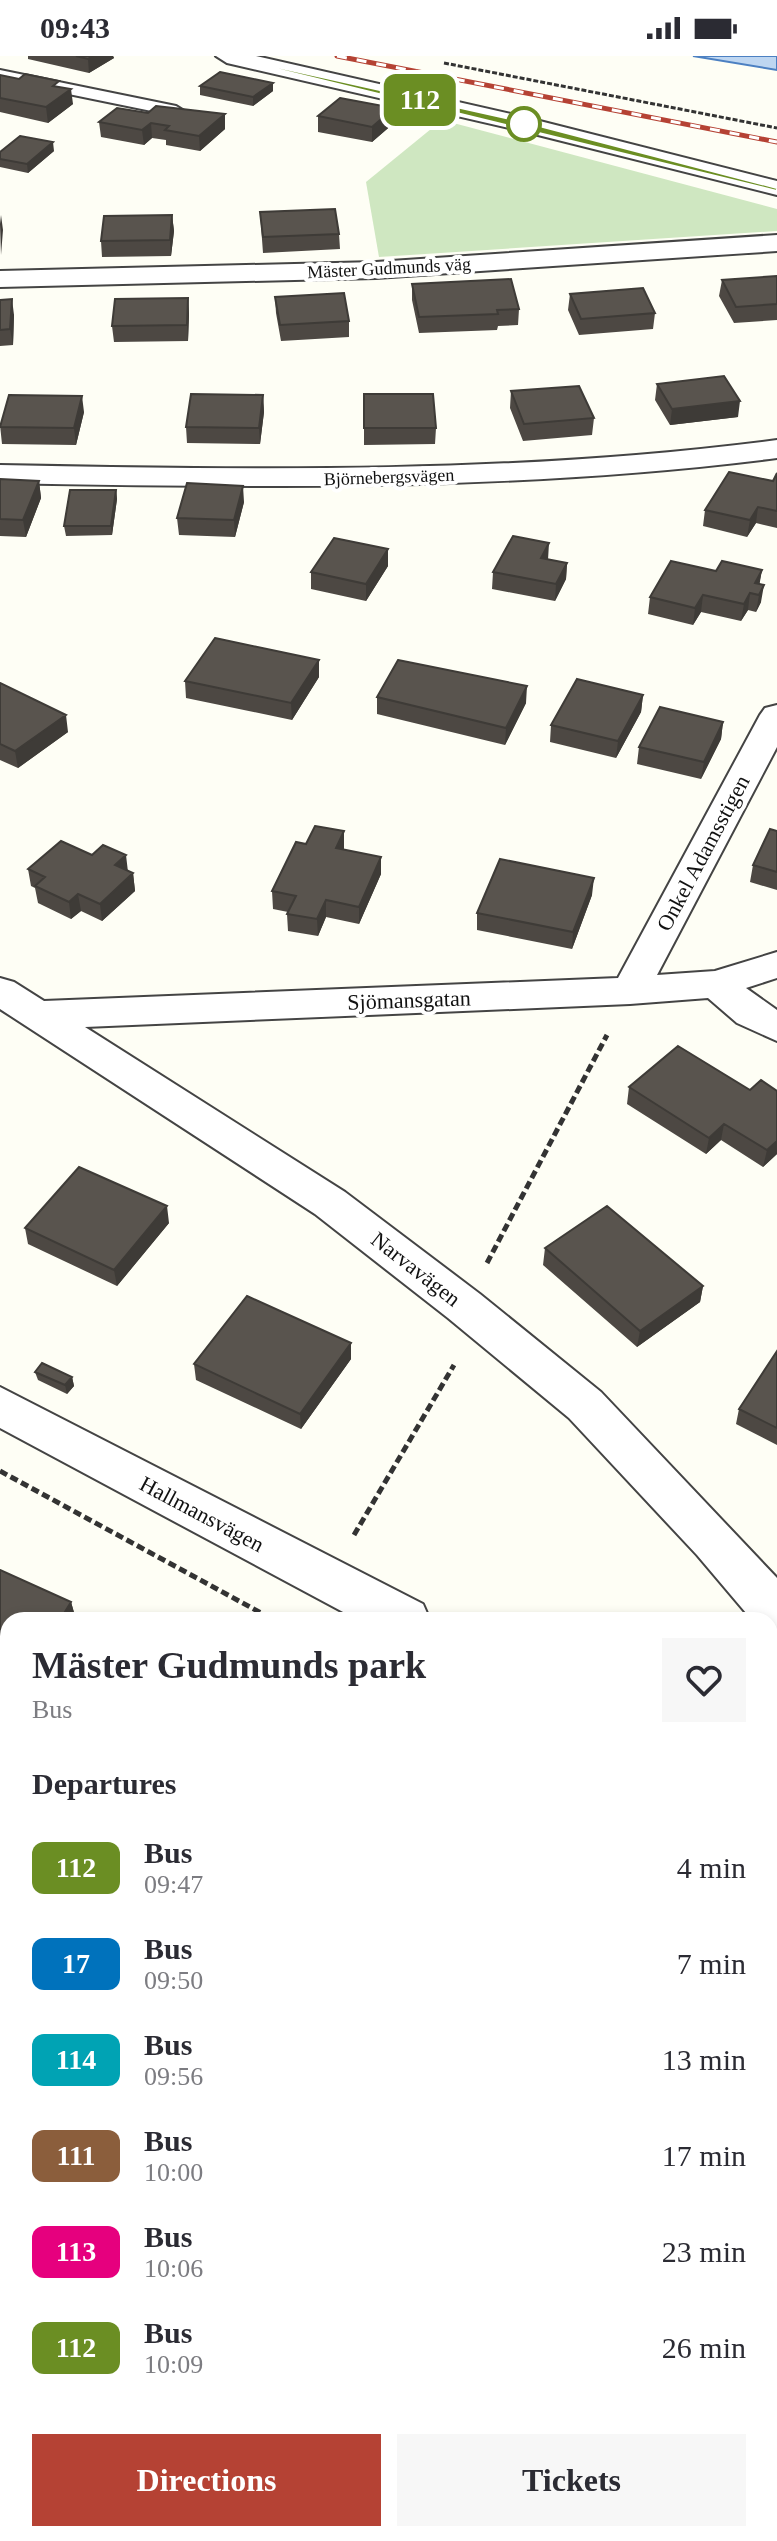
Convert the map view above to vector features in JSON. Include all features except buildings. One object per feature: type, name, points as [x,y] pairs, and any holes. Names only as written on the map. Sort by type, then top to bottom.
[{"type":"street","points":[[227,56],[524,124],[777,188]]},
{"type":"street","name":"Mäster Gudmunds väg","points":[[0,279],[376,270],[777,243]]},
{"type":"street","name":"Björnebergsvägen","points":[[0,474],[368,478],[574,471],[777,449]]},
{"type":"street","name":"Onkel Adamsstigen","points":[[630,991],[777,715]]},
{"type":"street","name":"Sjömansgatan","points":[[38,1015],[630,991],[716,984],[777,965]]},
{"type":"street","points":[[716,984],[751,1013],[777,1027]]},
{"type":"street","name":"Narvavägen","points":[[0,991],[330,1203],[464,1306],[585,1405],[714,1540],[776,1612]]},
{"type":"street","name":"Hallmansvägen","points":[[0,1406],[390,1612]]},
{"type":"lane","points":[[0,75],[176,111]]},
{"type":"path","points":[[440,62],[777,128]]},
{"type":"path","points":[[262,1612],[326,1523],[352,1537],[458,1358],[445,1341],[630,991]]},
{"type":"path","points":[[0,1471],[259,1612]]},
{"type":"green space","points":[[442,120],[777,209],[777,231],[379,257],[366,182]]},
{"type":"water","points":[[693,56],[777,56],[777,70]]},
{"type":"railway","points":[[337,56],[777,142]]},
{"type":"bus line","name":"112","points":[[227,56],[524,124],[777,188]]}]
